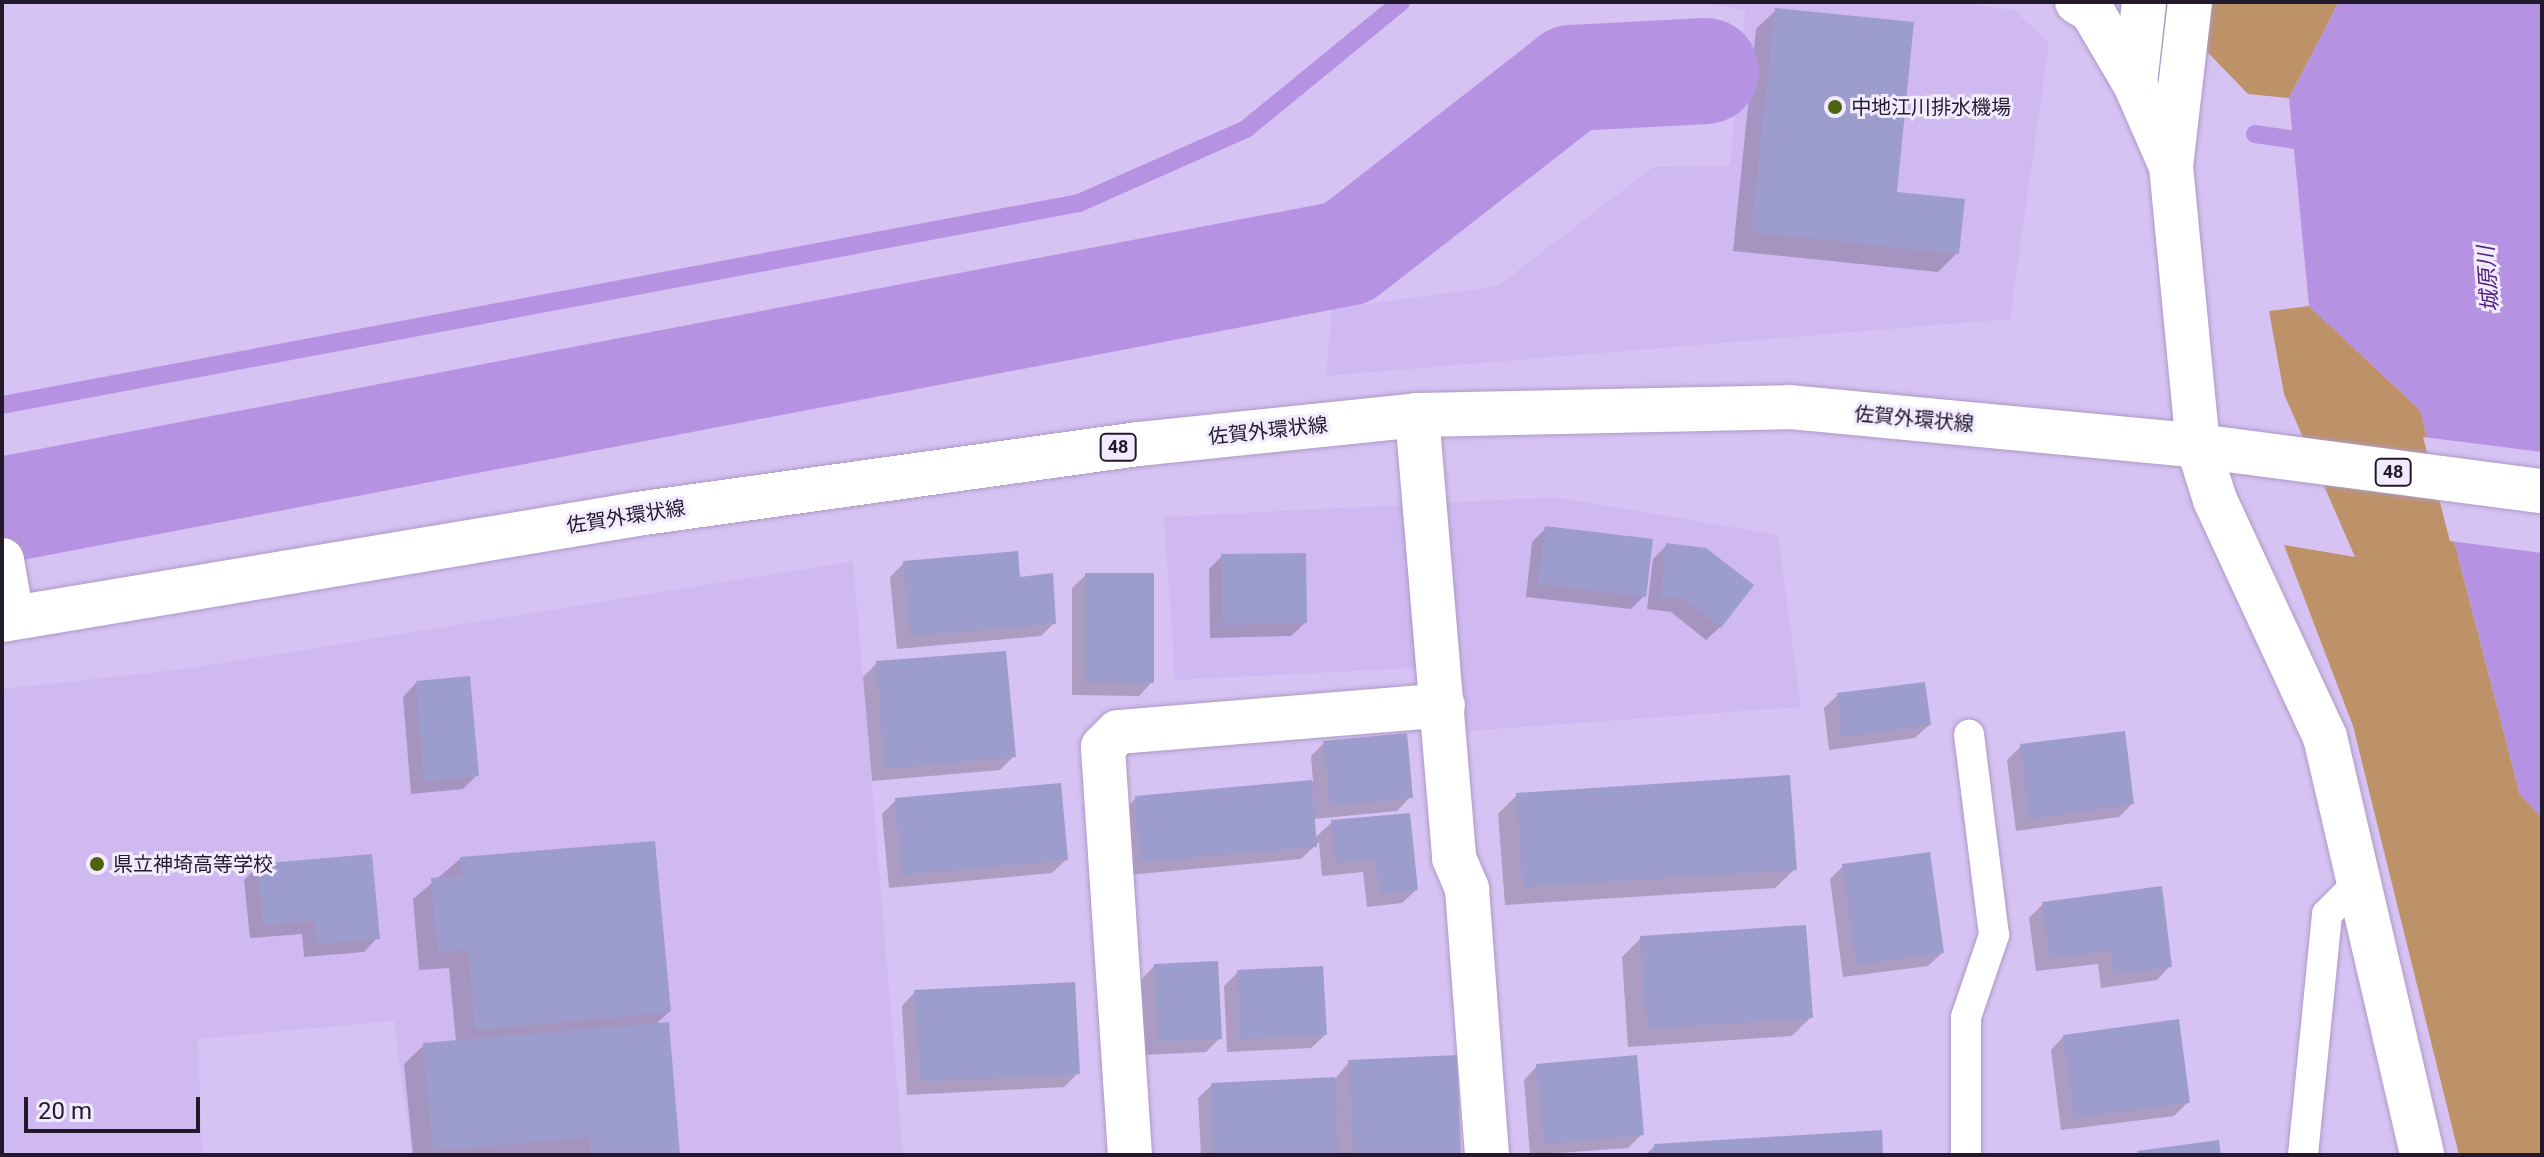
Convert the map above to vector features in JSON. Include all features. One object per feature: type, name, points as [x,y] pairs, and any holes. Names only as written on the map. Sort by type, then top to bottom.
[{"type":"street","points":[[2077,2],[2092,11],[2135,84],[2171,166]]},
{"type":"street","points":[[2135,84],[2144,2]]},
{"type":"street","points":[[2190,2],[2171,166],[2198,446],[2215,500],[2325,737],[2422,1155]]},
{"type":"street","name":"佐賀外環状線","points":[[7,619],[637,514],[1138,444],[1417,415],[1789,407],[2198,446],[2542,491]]},
{"type":"street","points":[[1417,415],[1454,858],[1467,889],[1487,1155]]},
{"type":"street","points":[[3,563],[7,619]]},
{"type":"street","points":[[1130,1155],[1103,747],[1118,732],[1443,705]]},
{"type":"lane","points":[[1966,1155],[1966,1017],[1994,935],[1969,735]]},
{"type":"lane","points":[[2303,1155],[2327,914],[2359,882]]},
{"type":"shaded area","points":[[1696,2],[1950,2],[2014,10],[2049,43],[2010,319],[1326,376],[1332,309],[1498,286],[1653,167],[1730,166],[1745,10]]},
{"type":"shaded area","points":[[2159,2],[2339,2],[2289,98],[2248,94]]},
{"type":"shaded area","points":[[2309,306],[2420,410],[2520,795],[2542,818],[2542,1155],[2459,1155],[2353,726],[2284,545],[2355,557],[2284,394],[2269,311]]},
{"type":"shaded area","points":[[1556,497],[1778,535],[1801,707],[1467,731],[1458,666],[1175,680],[1164,517]]},
{"type":"shaded area","points":[[853,561],[903,1155],[412,1155],[394,1021],[198,1039],[202,1155],[2,1155],[2,689],[185,669]]},
{"type":"water","name":"城原川","points":[[2339,2],[2542,2],[2542,818],[2520,795],[2420,410],[2309,306],[2289,98]]},
{"type":"pier","points":[[2423,437],[2542,452],[2542,553],[2450,541]]},
{"type":"building","name":"中地江川排水機場","points":[[1775,8],[1914,22],[1897,192],[1965,199],[1959,254],[1751,232]]},
{"type":"building","points":[[1545,526],[1653,539],[1646,597],[1538,584]]},
{"type":"building","points":[[1666,543],[1706,548],[1754,585],[1721,628],[1685,599],[1660,596]]},
{"type":"building","points":[[1018,551],[1020,577],[1053,573],[1056,624],[910,636],[903,561]]},
{"type":"building","points":[[1306,553],[1307,623],[1223,625],[1221,554]]},
{"type":"building","points":[[1085,573],[1154,573],[1154,683],[1085,682]]},
{"type":"building","points":[[1006,651],[1016,757],[885,769],[876,661]]},
{"type":"building","points":[[470,676],[479,776],[424,781],[416,681]]},
{"type":"building","points":[[1925,682],[1931,725],[1842,737],[1837,693]]},
{"type":"building","points":[[2125,731],[2134,804],[2029,819],[2020,744]]},
{"type":"building","points":[[1407,733],[1413,798],[1330,806],[1323,741]]},
{"type":"building","points":[[1790,775],[1797,870],[1523,887],[1516,793]]},
{"type":"building","points":[[1312,780],[1317,847],[1141,862],[1135,796]]},
{"type":"building","points":[[1061,783],[1068,860],[902,875],[895,798]]},
{"type":"building","points":[[1410,813],[1418,890],[1380,894],[1376,860],[1335,863],[1331,820]]},
{"type":"building","points":[[655,841],[671,1012],[475,1030],[468,950],[438,952],[431,878],[461,876],[460,857]]},
{"type":"building","points":[[1930,852],[1944,953],[1856,965],[1842,864]]},
{"type":"building","points":[[372,854],[380,939],[317,944],[315,921],[263,925],[257,864]]},
{"type":"building","points":[[2162,886],[2172,967],[2114,975],[2111,951],[2049,959],[2042,902]]},
{"type":"building","points":[[1806,925],[1813,1018],[1647,1029],[1640,936]]},
{"type":"building","points":[[1218,961],[1222,1039],[1158,1042],[1154,964]]},
{"type":"building","points":[[1323,966],[1327,1035],[1240,1039],[1237,970]]},
{"type":"building","points":[[1075,982],[1080,1074],[920,1082],[914,990]]},
{"type":"building","points":[[2179,1019],[2190,1103],[2074,1118],[2063,1035]]},
{"type":"building","points":[[669,1022],[680,1155],[590,1155],[589,1137],[433,1151],[423,1043]]},
{"type":"building","points":[[1457,1055],[1461,1155],[1353,1155],[1348,1060]]},
{"type":"building","points":[[1637,1055],[1644,1135],[1544,1144],[1536,1064]]},
{"type":"building","points":[[1335,1077],[1339,1155],[1214,1155],[1211,1083]]},
{"type":"building","points":[[1882,1130],[1883,1155],[1654,1155],[1654,1144]]},
{"type":"building","points":[[2219,1140],[2221,1155],[2138,1155],[2137,1151]]},
{"type":"waterway","points":[[2,405],[1079,203],[1246,129],[1401,2]]},
{"type":"waterway","points":[[2,510],[1347,253],[1572,78],[1706,71]]},
{"type":"waterway","points":[[2255,134],[2316,143]]},
{"type":"place","name":"中地江川排水機場","points":[[1835,107]]},
{"type":"place","name":"県立神埼高等学校","points":[[97,864]]}]
